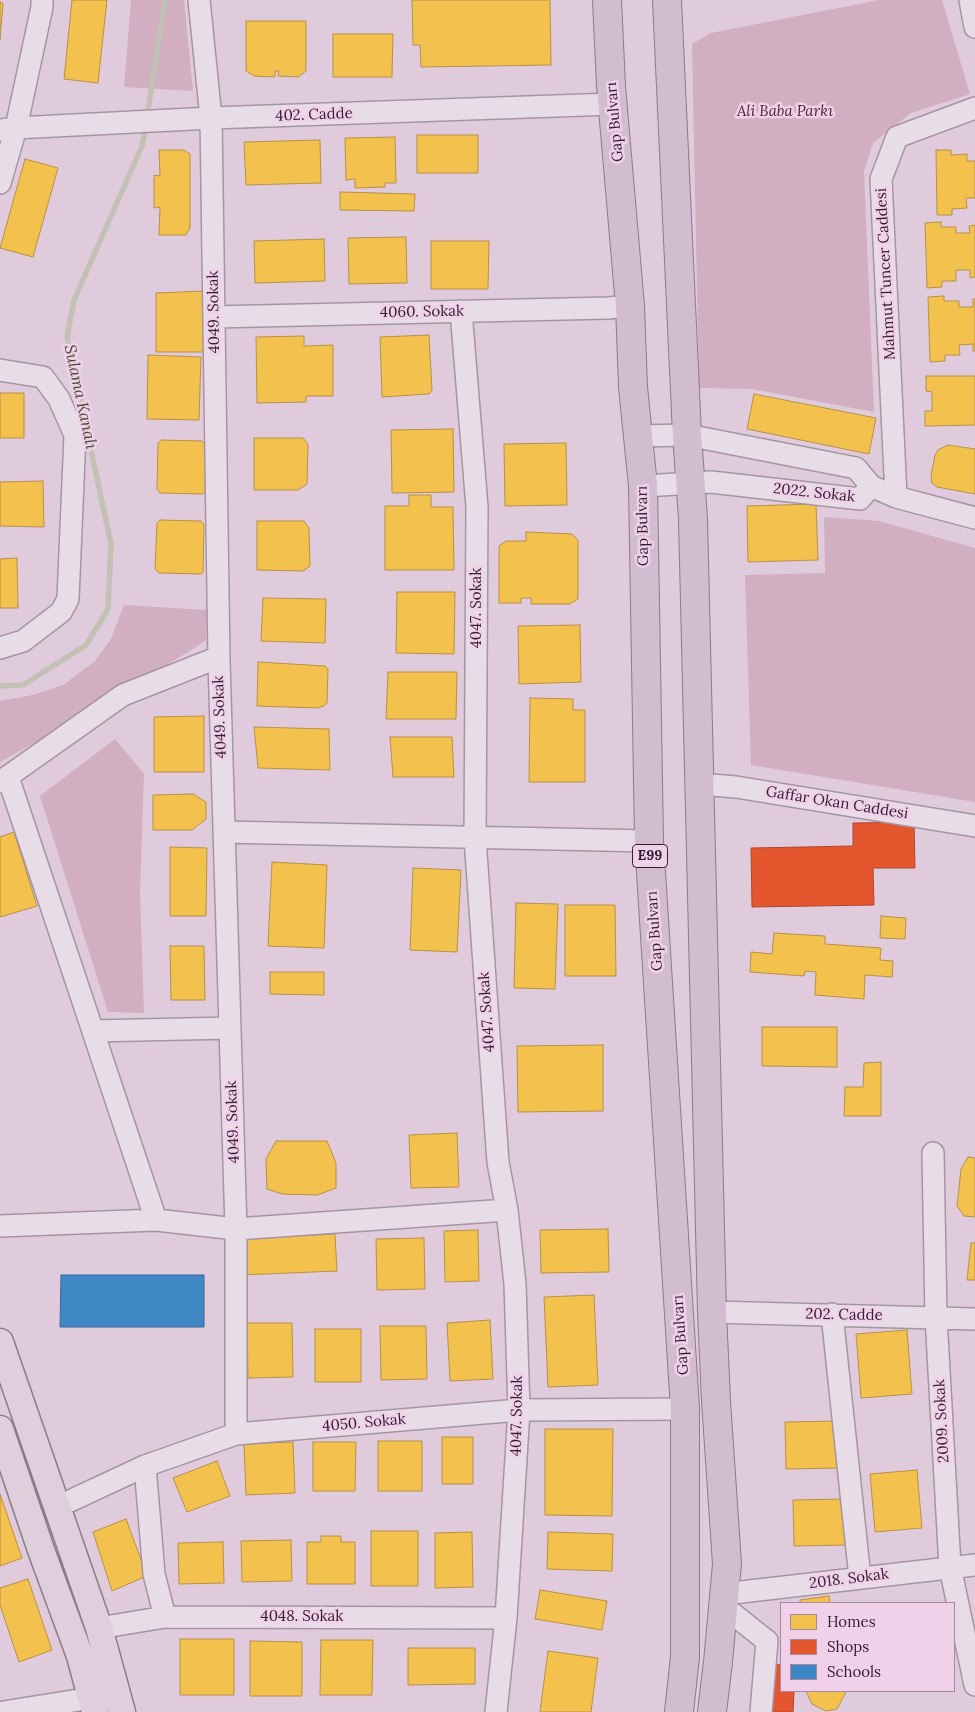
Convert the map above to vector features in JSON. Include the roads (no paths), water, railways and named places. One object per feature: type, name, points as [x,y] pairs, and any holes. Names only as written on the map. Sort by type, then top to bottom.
[{"type":"highway","name":"Gap Bulvarı","points":[[607,0],[642,486],[649,842],[685,1409],[685,1657],[679,1712]]},
{"type":"highway","name":"Gap Bulvarı","points":[[667,0],[687,435],[693,519],[712,1312],[727,1564],[712,1712]]},
{"type":"main road","points":[[0,1342],[99,1628],[122,1712]]},
{"type":"main road","points":[[0,1429],[41,1550],[80,1656],[93,1705]]},
{"type":"street","points":[[0,183],[8,129],[42,7],[42,0]]},
{"type":"street","name":"4049. Sokak","points":[[199,0],[211,118],[219,657],[236,1228],[236,1434]]},
{"type":"street","points":[[970,0],[975,27]]},
{"type":"street","name":"402. Cadde","points":[[8,129],[211,118],[613,104]]},
{"type":"street","name":"Mahmut Tuncer Caddesi","points":[[896,497],[881,179],[897,137],[975,108]]},
{"type":"street","name":"4060. Sokak","points":[[214,317],[630,306]]},
{"type":"street","name":"4047. Sokak","points":[[461,311],[478,507],[475,838],[498,1162],[507,1210],[515,1284],[519,1410],[506,1618],[496,1712]]},
{"type":"street","points":[[0,370],[43,377],[59,399],[75,435],[68,600],[62,612],[23,641],[0,648]]},
{"type":"street","points":[[639,436],[687,435],[856,468],[870,486]]},
{"type":"street","name":"2022. Sokak","points":[[642,486],[711,482],[860,499],[870,486],[896,497],[975,518]]},
{"type":"street","points":[[156,1220],[93,1031],[4,779],[123,695],[219,657]]},
{"type":"street","name":"Gaffar Okan Caddesi","points":[[699,784],[736,787],[975,826]]},
{"type":"street","points":[[224,832],[649,842]]},
{"type":"street","points":[[93,1031],[230,1028]]},
{"type":"street","name":"2009. Sokak","points":[[933,1153],[936,1317],[950,1567],[975,1685]]},
{"type":"street","points":[[0,1226],[156,1220],[236,1228],[507,1210]]},
{"type":"street","name":"202. Cadde","points":[[712,1312],[975,1319]]},
{"type":"street","points":[[832,1314],[860,1578]]},
{"type":"street","name":"4050. Sokak","points":[[57,1507],[144,1466],[236,1434],[519,1410],[685,1409]]},
{"type":"street","points":[[144,1466],[154,1574],[164,1617]]},
{"type":"street","name":"2018. Sokak","points":[[724,1600],[860,1578],[975,1565]]},
{"type":"street","points":[[724,1600],[767,1640],[761,1712]]},
{"type":"street","name":"4048. Sokak","points":[[99,1628],[164,1617],[506,1618]]},
{"type":"street","points":[[3,1712],[93,1705]]},
{"type":"waterway","name":"Sulama Kanalı","points":[[147,117],[165,0]]},
{"type":"waterway","name":"Sulama Kanalı","points":[[0,686],[23,685],[86,645],[108,609],[111,544],[67,337],[74,300],[142,146],[146,126]]},
{"type":"park label","name":"Ali Baba Parkı","points":[[785,112]]}]
